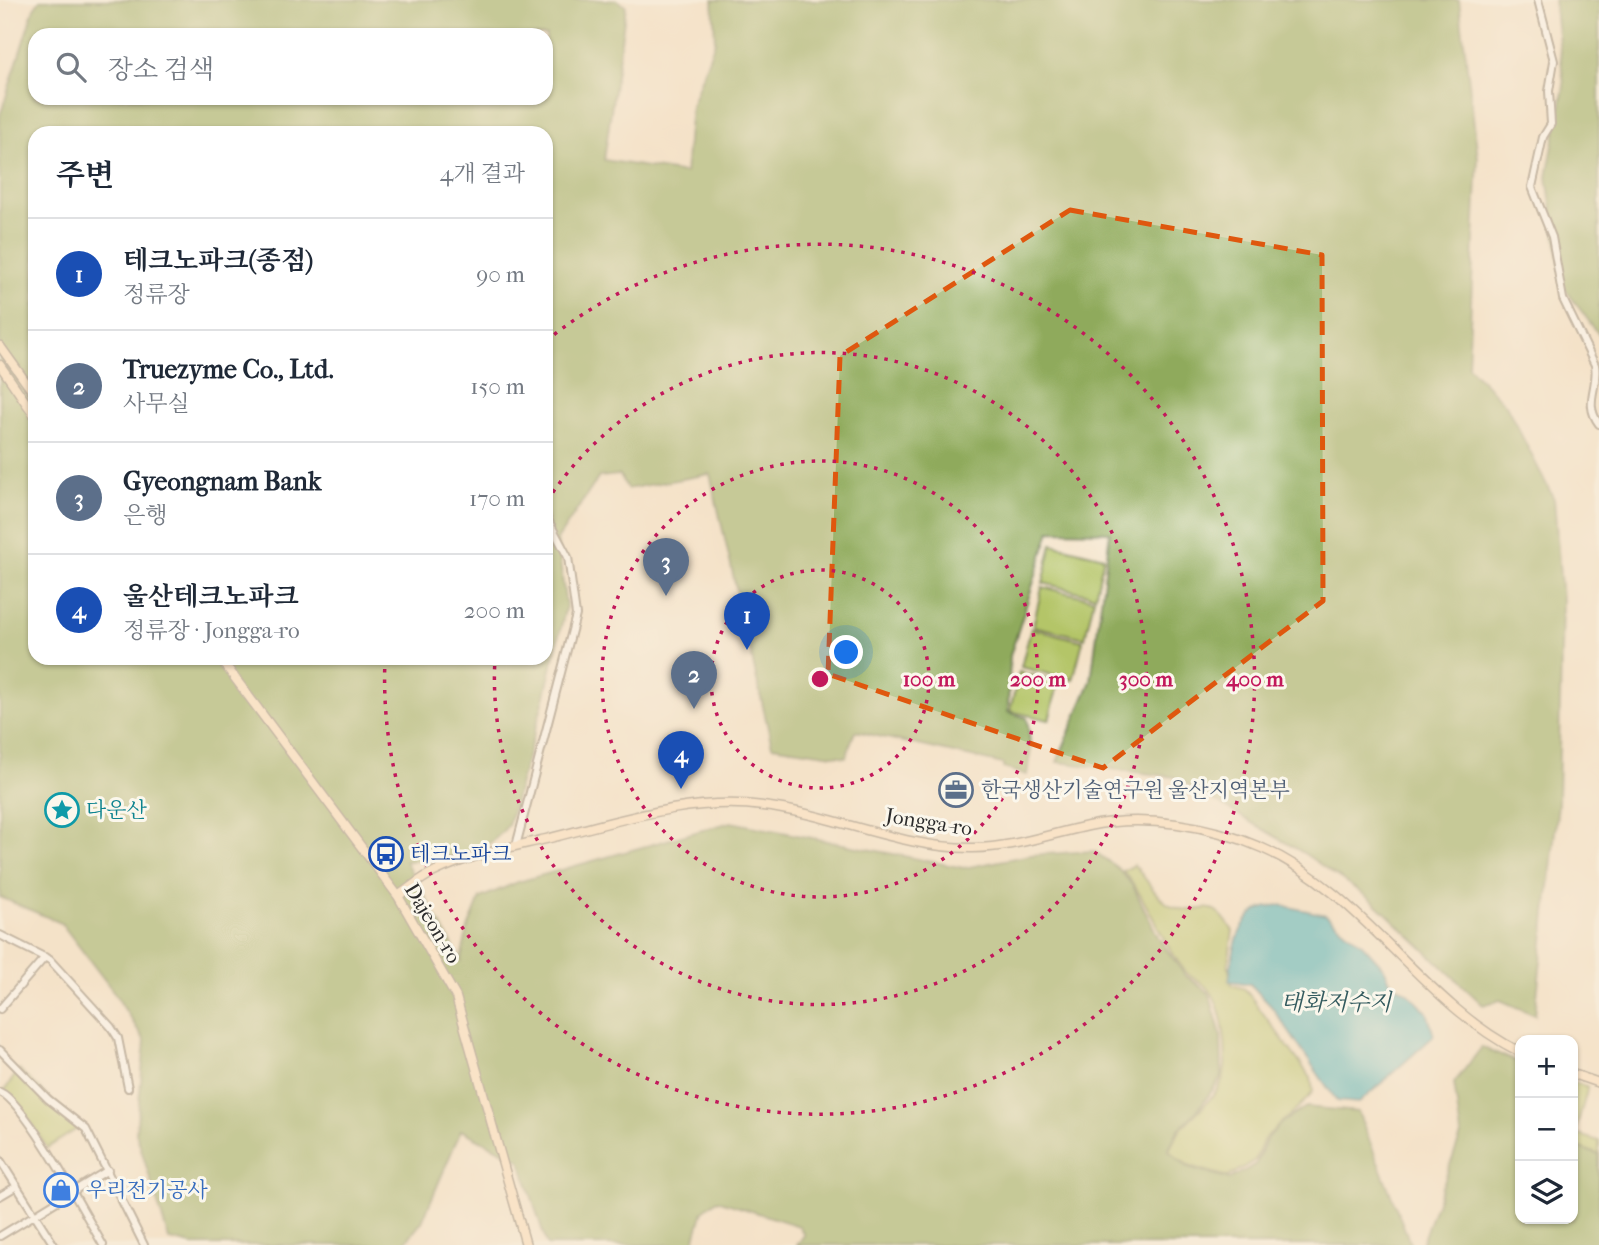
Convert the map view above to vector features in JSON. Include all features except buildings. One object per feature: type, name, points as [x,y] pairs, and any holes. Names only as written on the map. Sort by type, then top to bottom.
[{"type":"main road","points":[[0,346],[28,385]]},
{"type":"main road","points":[[0,365],[28,406]]},
{"type":"main road","name":"Dajeon-ro","points":[[223,665],[398,896],[456,997],[526,1245]]},
{"type":"main road","name":"Jongga-ro","points":[[398,896],[431,873],[516,846],[687,806],[711,804],[777,808],[868,830],[969,848],[991,848],[1092,825],[1128,822],[1199,828],[1257,845],[1316,877],[1473,1023],[1515,1049]]},
{"type":"main road","points":[[1578,1076],[1599,1083]]},
{"type":"street","points":[[1538,0],[1554,61],[1549,91],[1551,124],[1543,137],[1532,187],[1552,237],[1563,299],[1595,365],[1598,376],[1592,389],[1591,413],[1599,425]]},
{"type":"street","points":[[516,846],[576,615],[568,557],[553,529]]},
{"type":"street","points":[[0,935],[45,957],[118,1038],[128,1088]]},
{"type":"street","points":[[0,1009],[45,957]]},
{"type":"street","points":[[0,1049],[48,1099],[86,1129],[144,1245]]},
{"type":"street","points":[[0,1092],[8,1096],[27,1122],[103,1245]]},
{"type":"street","points":[[0,1160],[53,1245]]},
{"type":"street","points":[[0,1236],[108,1170]]},
{"type":"street","points":[[0,1196],[17,1186]]},
{"type":"highlighted area","points":[[1070,210],[1322,255],[1323,601],[1103,768],[828,674],[840,356]]},
{"type":"green space","points":[[40,0],[616,0],[626,6],[604,160],[685,173],[691,106],[715,41],[713,0],[1459,0],[1478,158],[1468,366],[1506,405],[1554,499],[1562,601],[1558,804],[1535,1015],[1500,1000],[1483,1005],[1373,901],[1305,854],[1174,777],[1057,762],[1091,681],[1110,532],[1050,531],[1010,656],[1008,712],[1027,718],[1031,750],[1027,775],[1003,768],[1003,764],[855,731],[846,757],[772,746],[710,474],[627,489],[620,475],[599,477],[557,540],[566,606],[553,661],[553,126],[28,126],[28,665],[552,665],[508,825],[498,837],[474,852],[434,860],[405,861],[461,960],[467,931],[480,898],[518,882],[731,822],[964,868],[1030,855],[1094,851],[1120,870],[1133,886],[1158,937],[1185,975],[1209,993],[1221,1035],[1222,1077],[1196,1112],[1178,1130],[1168,1150],[1188,1167],[1230,1179],[1256,1164],[1266,1140],[1281,1123],[1306,1107],[1358,1112],[1411,1245],[797,1245],[804,1235],[799,1226],[717,1200],[703,1211],[693,1245],[547,1245],[520,1160],[461,1130],[422,1222],[403,1245],[192,1245],[169,1240],[136,1133],[145,1041],[113,991],[61,923],[0,897],[0,116],[34,8]]},
{"type":"green space","points":[[1554,0],[1599,0],[1599,335],[1563,286],[1547,177],[1564,86]]},
{"type":"green space","points":[[1052,544],[1104,557],[1095,596],[1043,583]]},
{"type":"green space","points":[[1042,587],[1094,599],[1085,638],[1033,626]]},
{"type":"green space","points":[[1031,628],[1083,641],[1073,680],[1021,667]]},
{"type":"green space","points":[[1019,672],[1059,681],[1049,720],[1010,711]]},
{"type":"green space","points":[[1134,865],[1166,903],[1183,909],[1211,909],[1224,919],[1233,931],[1228,964],[1232,985],[1245,989],[1311,1078],[1313,1091],[1309,1097],[1264,1139],[1255,1160],[1228,1177],[1190,1166],[1168,1152],[1181,1129],[1222,1082],[1226,1055],[1224,1034],[1213,995],[1188,974],[1176,959],[1140,895],[1123,871]]},
{"type":"green space","points":[[1482,1047],[1515,1061],[1515,1224],[1578,1224],[1578,1147],[1599,1155],[1599,1245],[1421,1245],[1461,1135],[1454,1083]]},
{"type":"green space","points":[[19,1070],[80,1127],[47,1148],[14,1097],[4,1091]]},
{"type":"green space","points":[[1578,1084],[1588,1087],[1578,1123]]},
{"type":"green space","points":[[1578,1135],[1599,1141],[1599,1155],[1578,1147]]},
{"type":"water","name":"태화저수지","points":[[1280,905],[1326,915],[1363,945],[1384,968],[1391,983],[1407,992],[1427,1012],[1434,1036],[1359,1103],[1337,1101],[1271,1006],[1250,984],[1229,981],[1236,942],[1245,923],[1258,910]]},
{"type":"place","name":"Gyeongnam Bank","points":[[666,596]]},
{"type":"place","name":"테크노파크(종점)","points":[[747,650]]},
{"type":"place","name":"Truezyme Co., Ltd.","points":[[694,709]]},
{"type":"place","name":"울산테크노파크","points":[[681,789]]},
{"type":"place","name":"한국생산기술연구원 울산지역본부","points":[[956,790]]},
{"type":"place","name":"다운산","points":[[62,810]]},
{"type":"place","name":"테크노파크","points":[[386,854]]},
{"type":"place","name":"우리전기공사","points":[[61,1190]]}]
